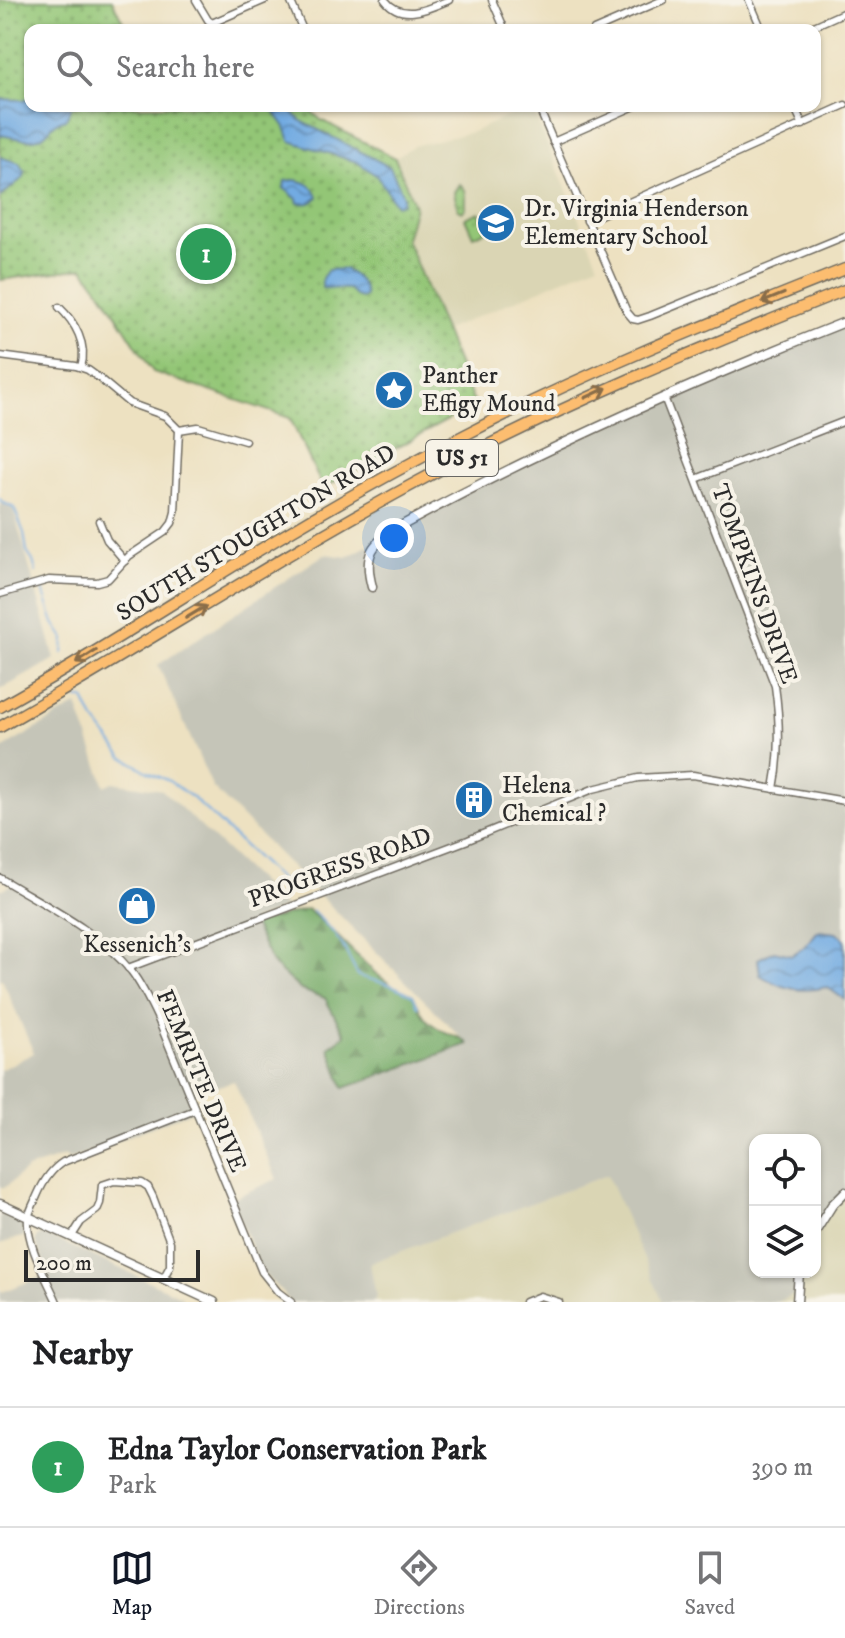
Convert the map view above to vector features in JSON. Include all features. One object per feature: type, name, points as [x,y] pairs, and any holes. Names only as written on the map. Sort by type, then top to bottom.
[{"type":"main road","name":"SOUTH STOUGHTON ROAD","points":[[0,707],[286,534],[462,436],[644,350],[845,269]]},
{"type":"main road","name":"SOUTH STOUGHTON ROAD","points":[[0,727],[420,480],[628,378],[845,290]]},
{"type":"street","points":[[196,0],[212,23],[265,0]]},
{"type":"street","points":[[290,0],[300,24]]},
{"type":"street","points":[[385,0],[400,11],[419,12],[449,0]]},
{"type":"street","points":[[492,0],[502,24]]},
{"type":"street","points":[[608,24],[663,0]]},
{"type":"street","points":[[749,0],[759,24]]},
{"type":"street","points":[[818,24],[845,12]]},
{"type":"street","points":[[587,221],[845,105]]},
{"type":"street","points":[[540,112],[627,312],[634,319],[650,316],[845,236]]},
{"type":"street","points":[[553,142],[621,112]]},
{"type":"street","points":[[797,112],[803,125]]},
{"type":"street","points":[[59,307],[70,318],[83,347],[81,367]]},
{"type":"street","points":[[372,587],[369,556],[383,537],[501,473],[600,426],[845,322]]},
{"type":"street","points":[[0,356],[81,367],[129,403],[165,416],[179,430],[175,512],[170,527],[158,538],[102,581],[49,580],[0,594]]},
{"type":"street","name":"TOMPKINS DRIVE","points":[[664,397],[775,686],[780,746],[774,789]]},
{"type":"street","points":[[696,479],[845,421]]},
{"type":"street","points":[[179,430],[198,427],[245,441]]},
{"type":"street","points":[[99,521],[107,540],[125,561]]},
{"type":"street","name":"PROGRESS ROAD","points":[[128,968],[603,786],[638,778],[675,775],[718,779],[845,801]]},
{"type":"street","name":"FEMRITE DRIVE","points":[[0,878],[100,941],[139,982],[158,1019],[262,1272],[291,1302]]},
{"type":"street","points":[[57,1302],[29,1234],[28,1217],[41,1187],[55,1167],[195,1110]]},
{"type":"street","points":[[72,1236],[81,1222],[97,1210],[102,1185],[114,1181],[142,1183],[153,1197],[170,1242],[170,1266],[163,1279]]},
{"type":"street","points":[[821,1222],[845,1192]]},
{"type":"street","points":[[0,1204],[214,1302]]},
{"type":"street","points":[[797,1302],[799,1278]]},
{"type":"street","points":[[525,1302],[540,1296],[558,1301]]},
{"type":"shaded area","name":"Dr. Virginia Henderson Elementary School","points":[[517,112],[534,112],[598,264],[444,331],[406,239],[415,206],[395,158],[413,146],[472,132]]},
{"type":"shaded area","points":[[845,322],[845,1192],[821,1224],[821,1134],[749,1134],[749,1278],[798,1278],[797,1293],[777,1302],[663,1302],[607,1175],[370,1263],[376,1296],[374,1302],[291,1302],[262,1272],[231,1199],[277,1179],[234,1081],[189,1096],[195,1110],[68,1160],[65,1156],[27,1169],[4,1188],[0,1187],[0,1070],[34,1053],[0,979],[0,890],[12,885],[0,878],[0,750],[77,705],[105,786],[113,782],[162,790],[286,907],[252,921],[273,965],[301,990],[325,998],[345,1035],[467,1043],[213,788],[158,665],[325,554],[347,557],[501,473]]},
{"type":"shaded area","points":[[0,502],[13,509],[55,659],[0,690]]},
{"type":"shaded area","points":[[608,1175],[663,1302],[374,1302],[376,1296],[370,1263]]},
{"type":"shaded area","points":[[845,1192],[845,1302],[777,1302],[797,1293],[798,1278],[821,1278],[821,1224]]},
{"type":"shaded area","points":[[0,1213],[22,1224],[25,1236],[0,1244]]},
{"type":"shaded area","points":[[44,1234],[183,1297],[172,1302],[0,1302],[0,1290],[2,1292],[49,1274],[35,1241]]},
{"type":"green space","points":[[0,0],[112,0],[124,24],[24,24],[24,112],[312,112],[321,120],[395,158],[415,206],[406,239],[475,405],[323,488],[290,418],[153,372],[83,268],[0,280]]},
{"type":"green space","points":[[459,184],[466,194],[466,208],[462,212],[458,210],[454,192]]},
{"type":"green space","points":[[479,212],[487,230],[473,236],[465,218]]},
{"type":"green space","points":[[307,909],[374,972],[391,985],[413,995],[431,1024],[468,1044],[344,1088],[329,1047],[345,1035],[325,998],[301,990],[273,965],[253,924]]},
{"type":"water","points":[[0,99],[24,100],[24,112],[69,112],[66,119],[36,139],[0,135]]},
{"type":"water","points":[[274,112],[293,112],[301,121],[390,167],[403,197],[402,203],[396,205],[377,176],[357,162],[290,141]]},
{"type":"water","points":[[0,157],[19,163],[25,172],[24,177],[0,197]]},
{"type":"water","points":[[295,180],[309,185],[318,197],[310,203],[298,203],[284,188],[285,181]]},
{"type":"water","points":[[345,269],[361,283],[365,296],[355,296],[349,289],[322,288],[322,278],[328,270]]},
{"type":"water","points":[[818,931],[836,933],[845,939],[845,1000],[827,987],[809,990],[792,988],[760,975],[758,959],[774,951],[792,955]]},
{"type":"waterway","points":[[0,499],[14,508],[36,572]]},
{"type":"waterway","points":[[42,587],[54,623],[64,638],[63,653]]},
{"type":"waterway","points":[[78,699],[84,699],[93,718],[122,756],[169,781],[193,798],[292,891]]},
{"type":"waterway","points":[[312,910],[343,946],[358,976],[413,995],[418,1007]]},
{"type":"place","name":"Dr. Virginia Henderson Elementary School","points":[[496,223]]},
{"type":"place","name":"Edna Taylor Conservation Park","points":[[206,254]]},
{"type":"place","name":"Panther Effigy Mound","points":[[394,390]]},
{"type":"place","name":"Helena Chemical ?","points":[[474,800]]},
{"type":"place","name":"Kessenich's","points":[[137,906]]}]
